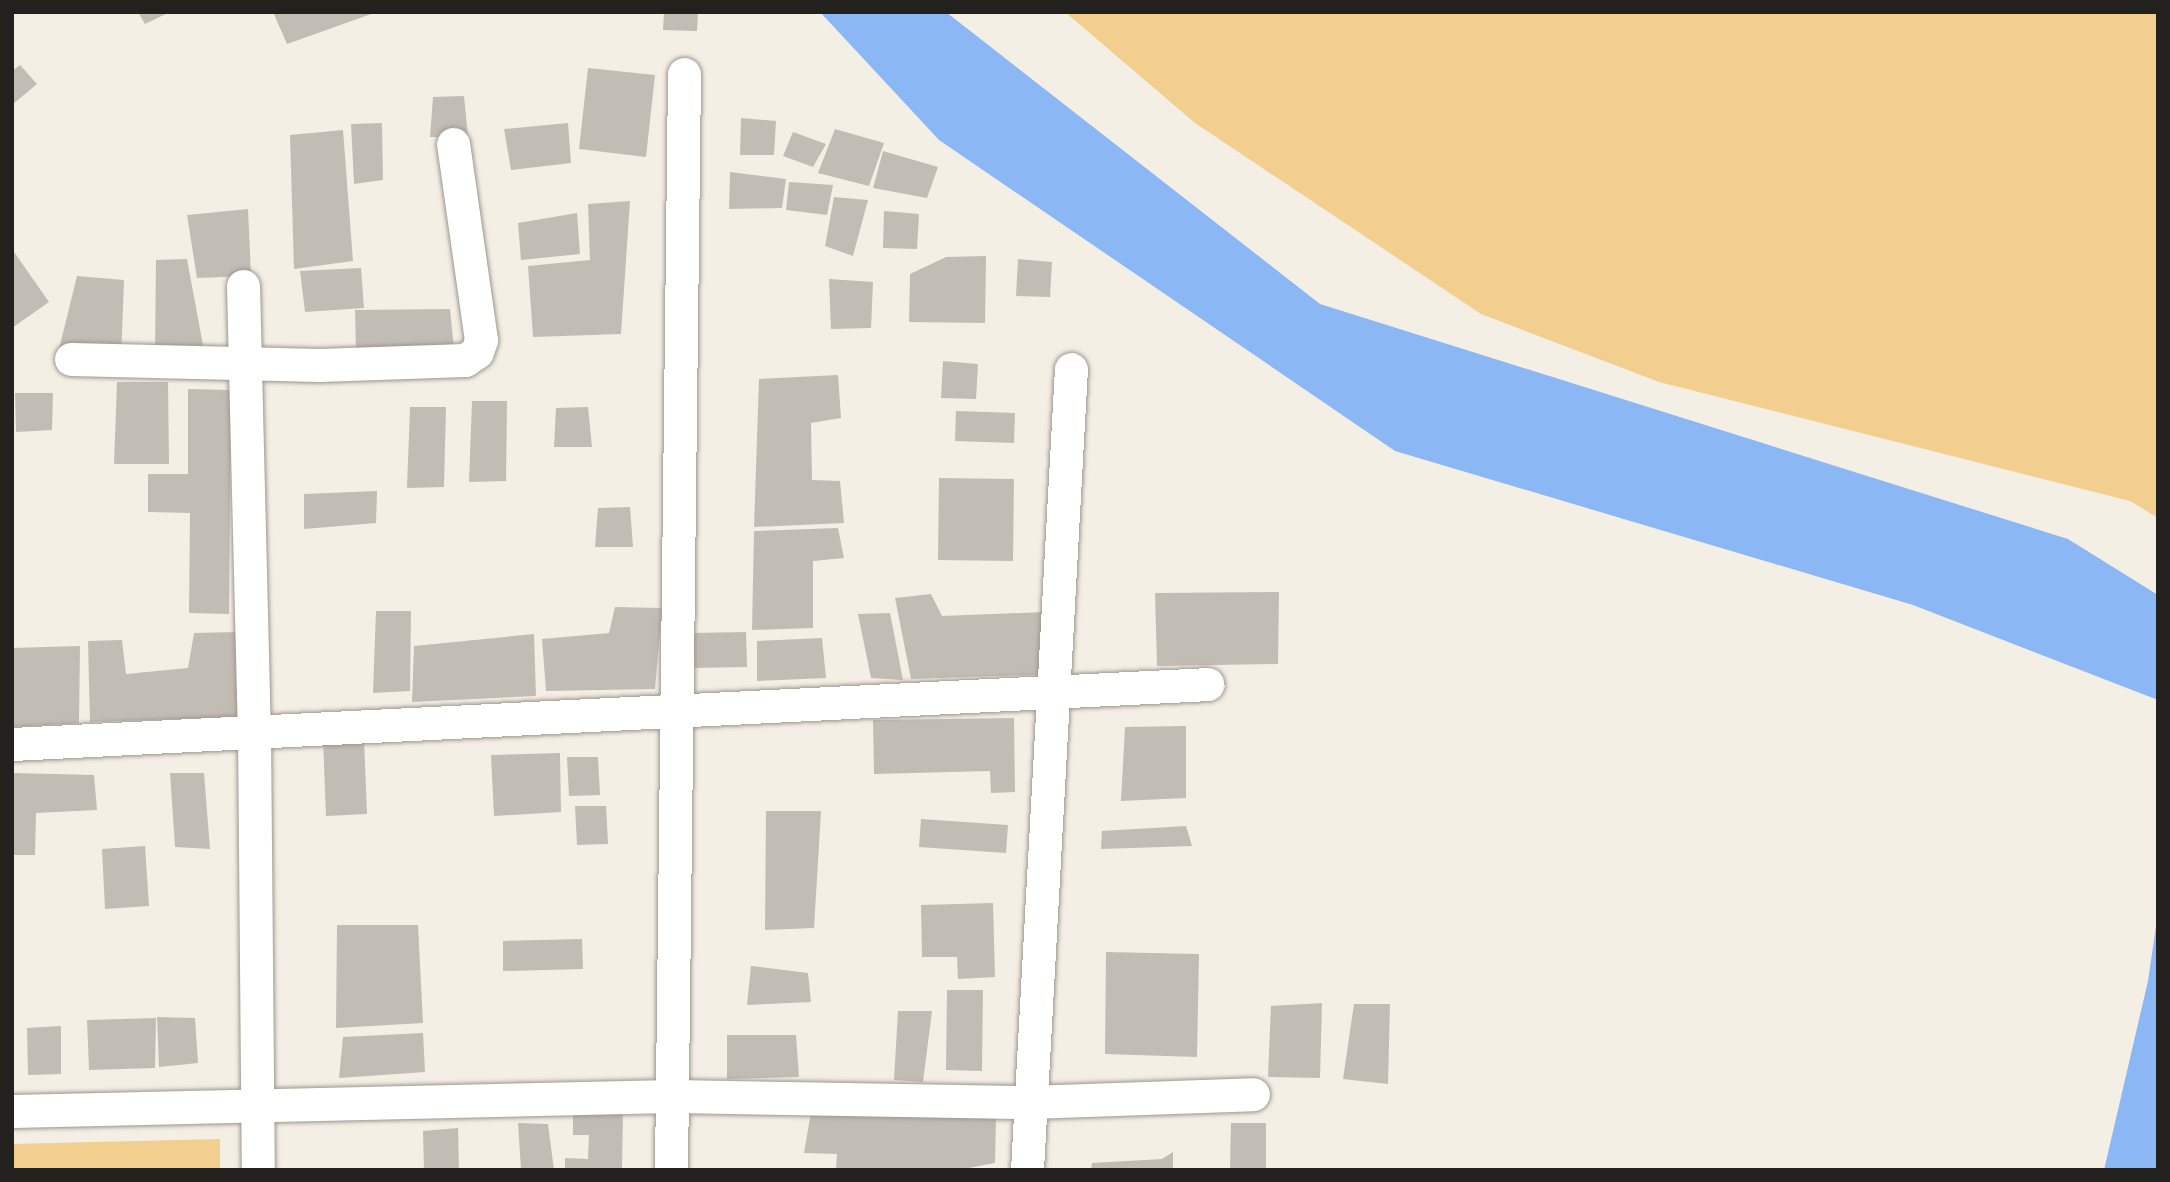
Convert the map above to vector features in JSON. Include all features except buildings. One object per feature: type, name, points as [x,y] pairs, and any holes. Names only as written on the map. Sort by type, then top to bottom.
[{"type":"street","points":[[671,1170],[684,74]]},
{"type":"street","points":[[71,359],[243,360],[319,365],[464,360],[477,352],[481,340],[453,144]]},
{"type":"street","points":[[243,286],[254,732],[258,1170]]},
{"type":"street","points":[[1027,1170],[1071,369]]},
{"type":"street","points":[[12,744],[1207,684]]},
{"type":"street","points":[[12,1111],[672,1096],[1029,1102],[1253,1094]]},
{"type":"shaded area","points":[[1065,12],[2158,12],[2158,518],[2130,501],[1659,382],[1481,314],[1195,123]]},
{"type":"shaded area","points":[[220,1139],[220,1170],[12,1170],[12,1144]]},
{"type":"water","points":[[820,12],[946,12],[1320,304],[2068,539],[2158,595],[2158,700],[1913,605],[1395,451],[939,140]]},
{"type":"water","points":[[2158,913],[2158,1170],[2104,1170],[2148,981]]}]
